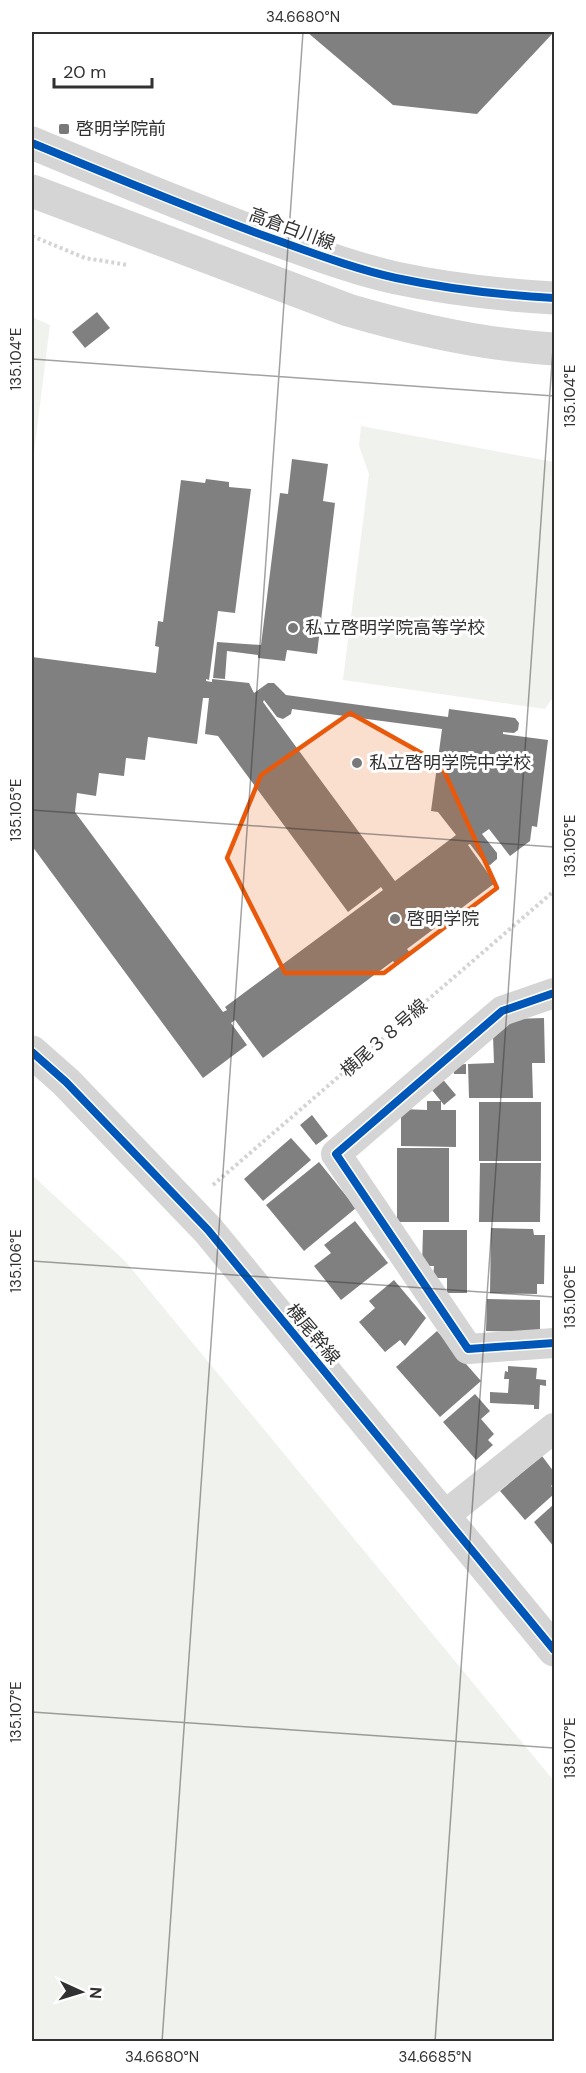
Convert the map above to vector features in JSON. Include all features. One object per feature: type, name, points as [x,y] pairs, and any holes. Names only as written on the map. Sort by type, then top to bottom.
[{"type":"street","name":"高倉白川線","points":[[32,143],[174,202],[350,265],[440,286],[486,293],[555,298]]},
{"type":"street","points":[[32,190],[348,310],[395,324],[442,334],[491,343],[555,349]]},
{"type":"street","points":[[555,993],[502,1011],[336,1154],[468,1349],[555,1343]]},
{"type":"street","name":"横尾幹線","points":[[32,1052],[66,1082],[208,1230],[555,1650]]},
{"type":"street","points":[[444,1516],[555,1428]]},
{"type":"path","points":[[32,236],[85,258],[128,265]]},
{"type":"highlighted area","points":[[350,713],[441,764],[497,888],[384,973],[285,973],[227,858],[261,775]]},
{"type":"shaded area","points":[[32,317],[50,325],[32,469]]},
{"type":"shaded area","points":[[361,426],[554,462],[554,696],[545,709],[343,680],[369,474],[359,446]]},
{"type":"shaded area","points":[[32,1175],[125,1261],[554,1781],[554,2041],[32,2041]]},
{"type":"building","points":[[307,32],[554,32],[477,114],[393,105]]},
{"type":"building","points":[[97,312],[110,328],[85,348],[72,332]]},
{"type":"building","points":[[292,459],[328,464],[323,501],[335,503],[317,654],[287,650],[285,661],[227,651],[225,679],[213,678],[217,642],[261,645],[280,493],[288,494]]},
{"type":"building","points":[[206,479],[229,482],[229,487],[251,489],[235,613],[218,611],[209,680],[206,679],[206,681],[212,682],[212,679],[249,683],[254,693],[268,683],[274,683],[286,695],[448,717],[449,709],[515,718],[519,723],[518,730],[514,733],[503,732],[503,734],[548,740],[537,827],[532,826],[530,841],[510,856],[489,829],[482,834],[497,853],[497,859],[490,865],[485,864],[470,844],[468,845],[495,883],[407,949],[411,954],[396,965],[393,961],[263,1058],[235,1020],[231,1023],[247,1045],[203,1078],[32,846],[32,657],[156,673],[159,647],[155,646],[158,621],[163,622],[181,480],[205,483]],"holes":[[[203,698],[209,698],[205,734],[218,736],[348,912],[381,887],[383,890],[225,1007],[227,1010],[223,1012],[75,812],[77,793],[96,796],[99,773],[124,776],[126,758],[145,760],[148,737],[197,744]],[[264,700],[277,717],[283,719],[291,714],[292,709],[442,729],[431,811],[438,812],[456,835],[395,881],[263,702]]]},
{"type":"building","points":[[544,1018],[545,1063],[532,1063],[533,1098],[469,1098],[468,1064],[494,1063],[493,1036],[513,1019]]},
{"type":"building","points":[[466,1064],[466,1074],[454,1074],[454,1065]]},
{"type":"building","points":[[440,1076],[456,1095],[444,1105],[428,1085]]},
{"type":"building","points":[[427,1101],[441,1101],[441,1110],[456,1110],[456,1147],[401,1146],[401,1109],[427,1110]]},
{"type":"building","points":[[479,1102],[541,1102],[541,1161],[479,1161]]},
{"type":"building","points":[[312,1115],[328,1136],[316,1145],[300,1125]]},
{"type":"building","points":[[291,1138],[311,1160],[263,1201],[244,1179]]},
{"type":"building","points":[[397,1148],[449,1148],[449,1222],[397,1222]]},
{"type":"building","points":[[319,1162],[356,1208],[304,1251],[266,1205]]},
{"type":"building","points":[[480,1163],[541,1163],[540,1222],[479,1222]]},
{"type":"building","points":[[355,1221],[388,1263],[341,1300],[314,1266],[331,1253],[324,1245]]},
{"type":"building","points":[[491,1228],[533,1229],[534,1235],[545,1235],[544,1284],[537,1284],[537,1294],[490,1293]]},
{"type":"building","points":[[423,1230],[467,1230],[467,1293],[447,1293],[447,1278],[433,1278],[434,1266],[422,1266]]},
{"type":"building","points":[[394,1280],[426,1318],[405,1346],[400,1340],[385,1352],[359,1322],[375,1308],[369,1301]]},
{"type":"building","points":[[487,1299],[540,1300],[540,1332],[486,1331]]},
{"type":"building","points":[[437,1331],[481,1381],[440,1417],[396,1367]]},
{"type":"building","points":[[508,1366],[537,1368],[536,1379],[546,1380],[546,1386],[540,1385],[539,1409],[534,1409],[534,1405],[490,1403],[490,1392],[508,1393],[509,1379],[504,1379]]},
{"type":"building","points":[[475,1394],[490,1411],[481,1419],[494,1434],[488,1440],[493,1445],[476,1460],[443,1422]]},
{"type":"building","points":[[542,1456],[554,1472],[554,1483],[551,1486],[554,1494],[525,1520],[500,1491]]},
{"type":"building","points":[[554,1504],[554,1547],[534,1522]]},
{"type":"cycle path","points":[[32,143],[235,225],[363,269],[396,278],[455,288],[554,298]]},
{"type":"cycle path","points":[[554,993],[502,1011],[336,1154],[468,1349],[554,1343]]},
{"type":"cycle path","points":[[32,1052],[66,1082],[208,1230],[554,1650]]},
{"type":"place","name":"啓明学院前","points":[[64,129]]},
{"type":"place","name":"私立啓明学院高等学校","points":[[293,628]]},
{"type":"place","name":"私立啓明学院中学校","points":[[357,763]]},
{"type":"place","name":"啓明学院","points":[[395,919]]}]
